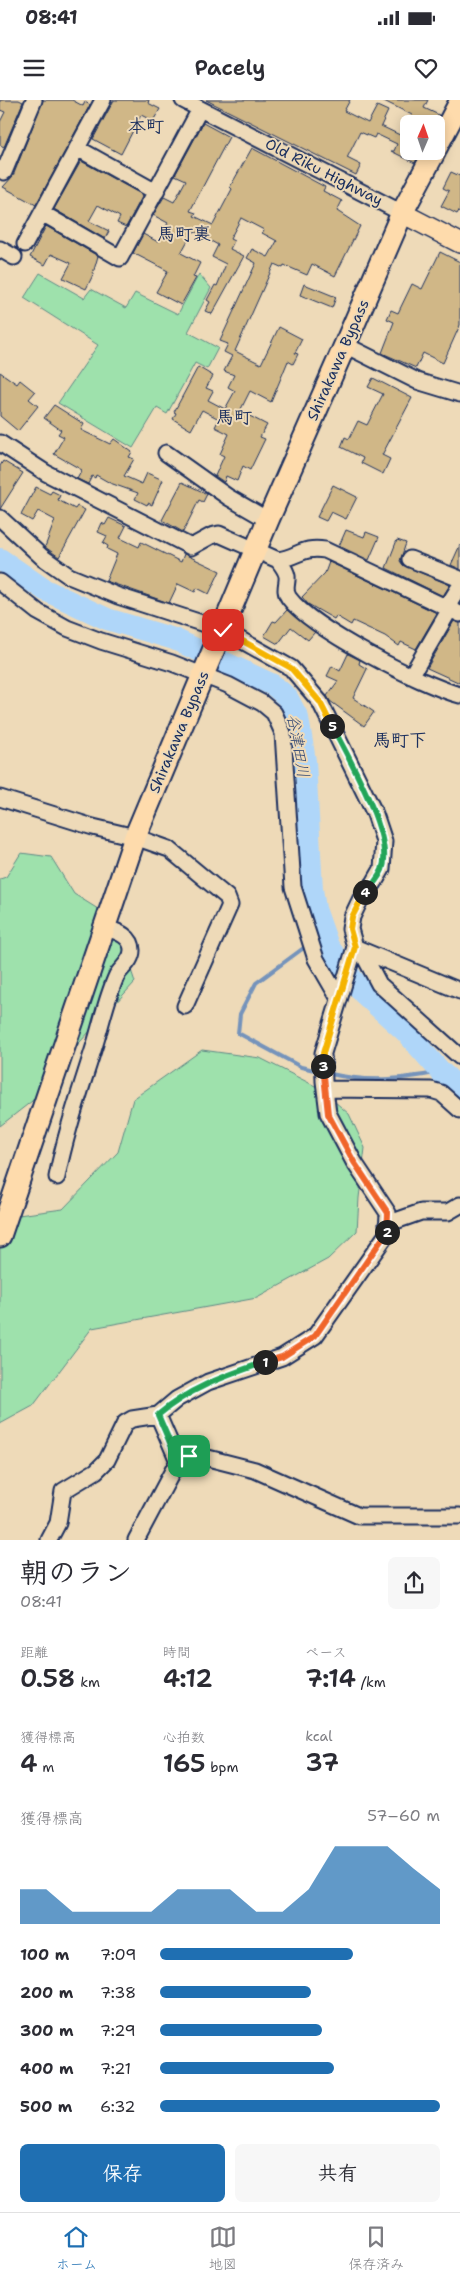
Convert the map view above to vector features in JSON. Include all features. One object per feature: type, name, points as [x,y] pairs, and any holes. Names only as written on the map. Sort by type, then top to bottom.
[{"type":"highway","points":[[445,131],[460,102]]},
{"type":"highway","points":[[402,213],[430,160]]},
{"type":"highway","name":"Shirakawa Bypass","points":[[0,1236],[135,837],[268,520],[402,213]]},
{"type":"main road","points":[[402,213],[460,244]]},
{"type":"street","points":[[0,169],[4,172],[34,100]]},
{"type":"street","points":[[25,244],[104,100]]},
{"type":"street","name":"Old Riku Highway","points":[[183,100],[402,213]]},
{"type":"street","points":[[42,213],[120,258],[200,109]]},
{"type":"street","points":[[77,148],[156,192]]},
{"type":"street","points":[[0,249],[14,257]]},
{"type":"street","points":[[345,345],[417,381],[460,394]]},
{"type":"street","points":[[0,443],[46,473],[191,547],[211,536],[219,534],[257,549],[278,560],[287,576],[285,590],[288,597],[307,617],[411,676],[447,692],[460,695]]},
{"type":"street","points":[[166,453],[228,497],[268,520]]},
{"type":"street","points":[[0,518],[42,557],[70,576],[221,634],[291,668],[320,702],[375,814],[384,841],[382,869],[374,883],[362,896],[352,917],[350,929],[358,948],[379,984],[460,1057]]},
{"type":"street","points":[[278,560],[289,558],[311,548],[325,550],[452,610]]},
{"type":"street","points":[[410,559],[460,580]]},
{"type":"street","points":[[0,582],[38,612],[67,628],[204,673],[262,703],[274,713],[283,733],[293,888],[316,959],[338,997]]},
{"type":"street","points":[[411,676],[452,610],[460,586]]},
{"type":"street","points":[[0,798],[135,837],[169,849],[228,897],[230,906],[185,1006]]},
{"type":"street","points":[[57,1176],[72,1111],[95,1044],[109,994],[118,974],[131,958],[132,948],[129,940],[121,933],[104,927]]},
{"type":"street","points":[[358,948],[460,991]]},
{"type":"street","points":[[49,1540],[58,1523],[63,1491],[96,1471],[106,1460],[125,1423],[136,1418],[158,1415],[177,1399],[208,1382],[282,1357],[315,1336],[386,1234],[388,1213],[354,1162],[328,1114],[324,1085],[323,1053],[338,997],[358,948]]},
{"type":"street","points":[[324,1085],[430,1090],[441,1093],[460,1110]]},
{"type":"street","points":[[387,1224],[421,1212],[448,1212],[460,1205]]},
{"type":"street","points":[[158,1415],[178,1461]]},
{"type":"street","points":[[136,1540],[178,1461],[189,1456],[200,1456],[255,1470],[350,1514],[359,1516],[460,1516]]},
{"type":"green space","points":[[40,273],[84,298],[91,289],[126,308],[135,293],[178,314],[199,274],[211,288],[188,332],[218,348],[207,369],[195,363],[167,414],[157,408],[133,448],[58,403],[98,345],[24,298]]},
{"type":"green space","points":[[21,853],[51,857],[74,894],[114,919],[135,982],[80,1042],[32,1101],[0,1126],[0,879],[6,877]]},
{"type":"green space","points":[[202,1050],[260,1058],[319,1088],[349,1114],[365,1148],[357,1231],[328,1259],[257,1298],[92,1328],[33,1406],[0,1424],[0,1215],[11,1216],[63,1209],[118,1152],[133,1099]]},
{"type":"building","points":[[0,100],[19,100],[23,102],[4,147],[0,145],[0,122],[5,112],[0,110]]},
{"type":"building","points":[[43,100],[72,100],[83,106],[85,102],[90,105],[36,205],[3,187],[13,176]]},
{"type":"building","points":[[114,100],[149,100],[148,103],[160,109],[153,121],[141,115],[121,154],[93,139]]},
{"type":"building","points":[[206,100],[350,100],[344,111],[368,123],[377,106],[388,111],[381,126],[400,135],[400,156],[391,151],[394,151],[397,144],[376,134],[374,138],[360,132],[347,158],[361,165],[356,175]]},
{"type":"building","points":[[382,100],[428,100],[424,108],[439,115],[412,115]]},
{"type":"building","points":[[203,123],[229,137],[190,211],[196,213],[194,216],[213,225],[232,189],[230,187],[252,148],[325,187],[323,191],[342,201],[337,211],[360,226],[335,276],[312,264],[307,275],[284,265],[283,268],[274,264],[235,351],[261,364],[279,327],[302,339],[295,353],[298,354],[293,364],[288,361],[271,402],[250,391],[240,411],[267,425],[260,437],[265,439],[250,470],[243,466],[237,481],[226,476],[224,482],[215,476],[224,456],[220,454],[229,434],[215,427],[219,419],[202,410],[191,430],[173,419],[176,413],[174,412],[198,367],[213,376],[206,388],[213,391],[208,400],[225,409],[235,391],[228,387],[234,375],[224,371],[232,356],[224,352],[228,344],[220,341],[256,263],[247,258],[252,249],[268,257],[277,241],[262,233],[264,230],[241,218],[230,239],[234,241],[230,249],[244,256],[212,314],[205,311],[210,302],[207,300],[215,285],[217,286],[226,264],[212,257],[218,245],[193,231],[181,253],[200,263],[193,277],[196,278],[181,305],[156,292],[168,271],[133,253],[143,234],[158,242],[168,223],[153,215],[164,197],[174,202],[186,180],[175,175]]},
{"type":"building","points":[[81,161],[143,195],[126,227],[117,223],[120,217],[98,205],[89,221],[109,231],[105,239],[54,209]]},
{"type":"building","points":[[451,172],[460,176],[460,209],[457,214],[441,206],[449,191],[443,188]]},
{"type":"building","points":[[46,226],[98,256],[92,277],[86,289],[63,278],[71,263],[51,254],[45,265],[30,257]]},
{"type":"building","points":[[440,252],[460,262],[460,325],[443,363],[423,353],[416,368],[382,353],[394,322],[387,319],[391,310],[398,313],[412,284],[422,289]]},
{"type":"building","points":[[304,284],[336,297],[332,308],[300,295]]},
{"type":"building","points":[[0,372],[17,384],[20,380],[35,392],[29,399],[38,406],[18,431],[0,416]]},
{"type":"building","points":[[373,378],[412,398],[382,455],[390,459],[383,474],[361,463],[363,458],[341,447],[345,437],[349,439],[358,421],[367,425],[383,394],[368,387]]},
{"type":"building","points":[[54,405],[84,424],[81,430],[110,444],[114,439],[132,452],[129,457],[134,459],[124,476],[142,484],[147,473],[163,480],[152,505],[148,503],[147,505],[135,499],[138,493],[110,483],[96,475],[95,478],[92,476],[88,484],[77,479],[82,470],[54,454],[64,437],[58,434],[61,430],[44,418]]},
{"type":"building","points":[[3,461],[23,473],[0,509],[0,466]]},
{"type":"building","points":[[182,482],[207,494],[203,502],[199,500],[183,532],[162,520]]},
{"type":"building","points":[[333,485],[357,497],[346,519],[331,512],[326,521],[317,517]]},
{"type":"building","points":[[36,487],[50,494],[52,491],[60,495],[58,500],[75,509],[77,506],[85,510],[59,557],[45,547],[55,520],[38,511],[32,521],[21,515]]},
{"type":"building","points":[[109,518],[126,526],[120,538],[139,547],[141,542],[181,562],[184,554],[220,571],[209,594],[197,588],[195,592],[178,584],[169,603],[106,581],[117,554],[107,549],[108,546],[103,543],[107,536],[98,532],[102,523],[105,525]]},
{"type":"building","points":[[346,530],[364,537],[366,532],[379,537],[369,560],[339,546]]},
{"type":"building","points":[[397,540],[406,543],[400,561],[403,565],[450,585],[443,596],[386,568]]},
{"type":"building","points":[[460,545],[460,569],[451,565]]},
{"type":"building","points":[[329,562],[437,613],[416,649],[401,642],[399,646],[385,636],[353,621],[351,625],[336,616],[334,619],[308,604],[302,597],[325,573]]},
{"type":"building","points":[[287,610],[315,632],[308,640],[291,627],[278,644],[264,636],[273,621],[276,622]]},
{"type":"building","points":[[454,621],[460,623],[460,683],[427,668]]},
{"type":"building","points":[[348,654],[360,660],[359,664],[367,669],[353,698],[374,712],[364,726],[330,701],[327,696],[338,681],[327,676],[332,666],[340,671]]},
{"type":"waterway","name":"谷津田川","points":[[0,559],[45,590],[107,619],[174,639],[273,685],[287,697],[298,718],[305,761],[312,889],[315,909],[328,946],[363,993],[405,1031],[441,1072],[460,1089]]},
{"type":"waterway","name":"谷津田川","points":[[315,941],[324,936]]},
{"type":"waterway","name":"谷津田川","points":[[309,944],[256,983],[240,1014],[238,1033],[301,1067],[319,1071]]},
{"type":"waterway","name":"谷津田川","points":[[326,1073],[356,1078],[384,1079],[441,1072]]},
{"type":"district","name":"本町","points":[[146,126]]},
{"type":"district","name":"馬町裏","points":[[184,234]]},
{"type":"district","name":"馬町","points":[[234,417]]},
{"type":"district","name":"馬町下","points":[[400,740]]},
{"type":"route","points":[[189,1456],[178,1461],[158,1415],[177,1399],[208,1382],[282,1357],[315,1336],[386,1234],[388,1213],[354,1162],[328,1114],[323,1053],[338,997],[355,947],[350,929],[352,917],[362,896],[374,883],[382,869],[384,841],[375,814],[320,702],[291,668],[223,630]]}]
